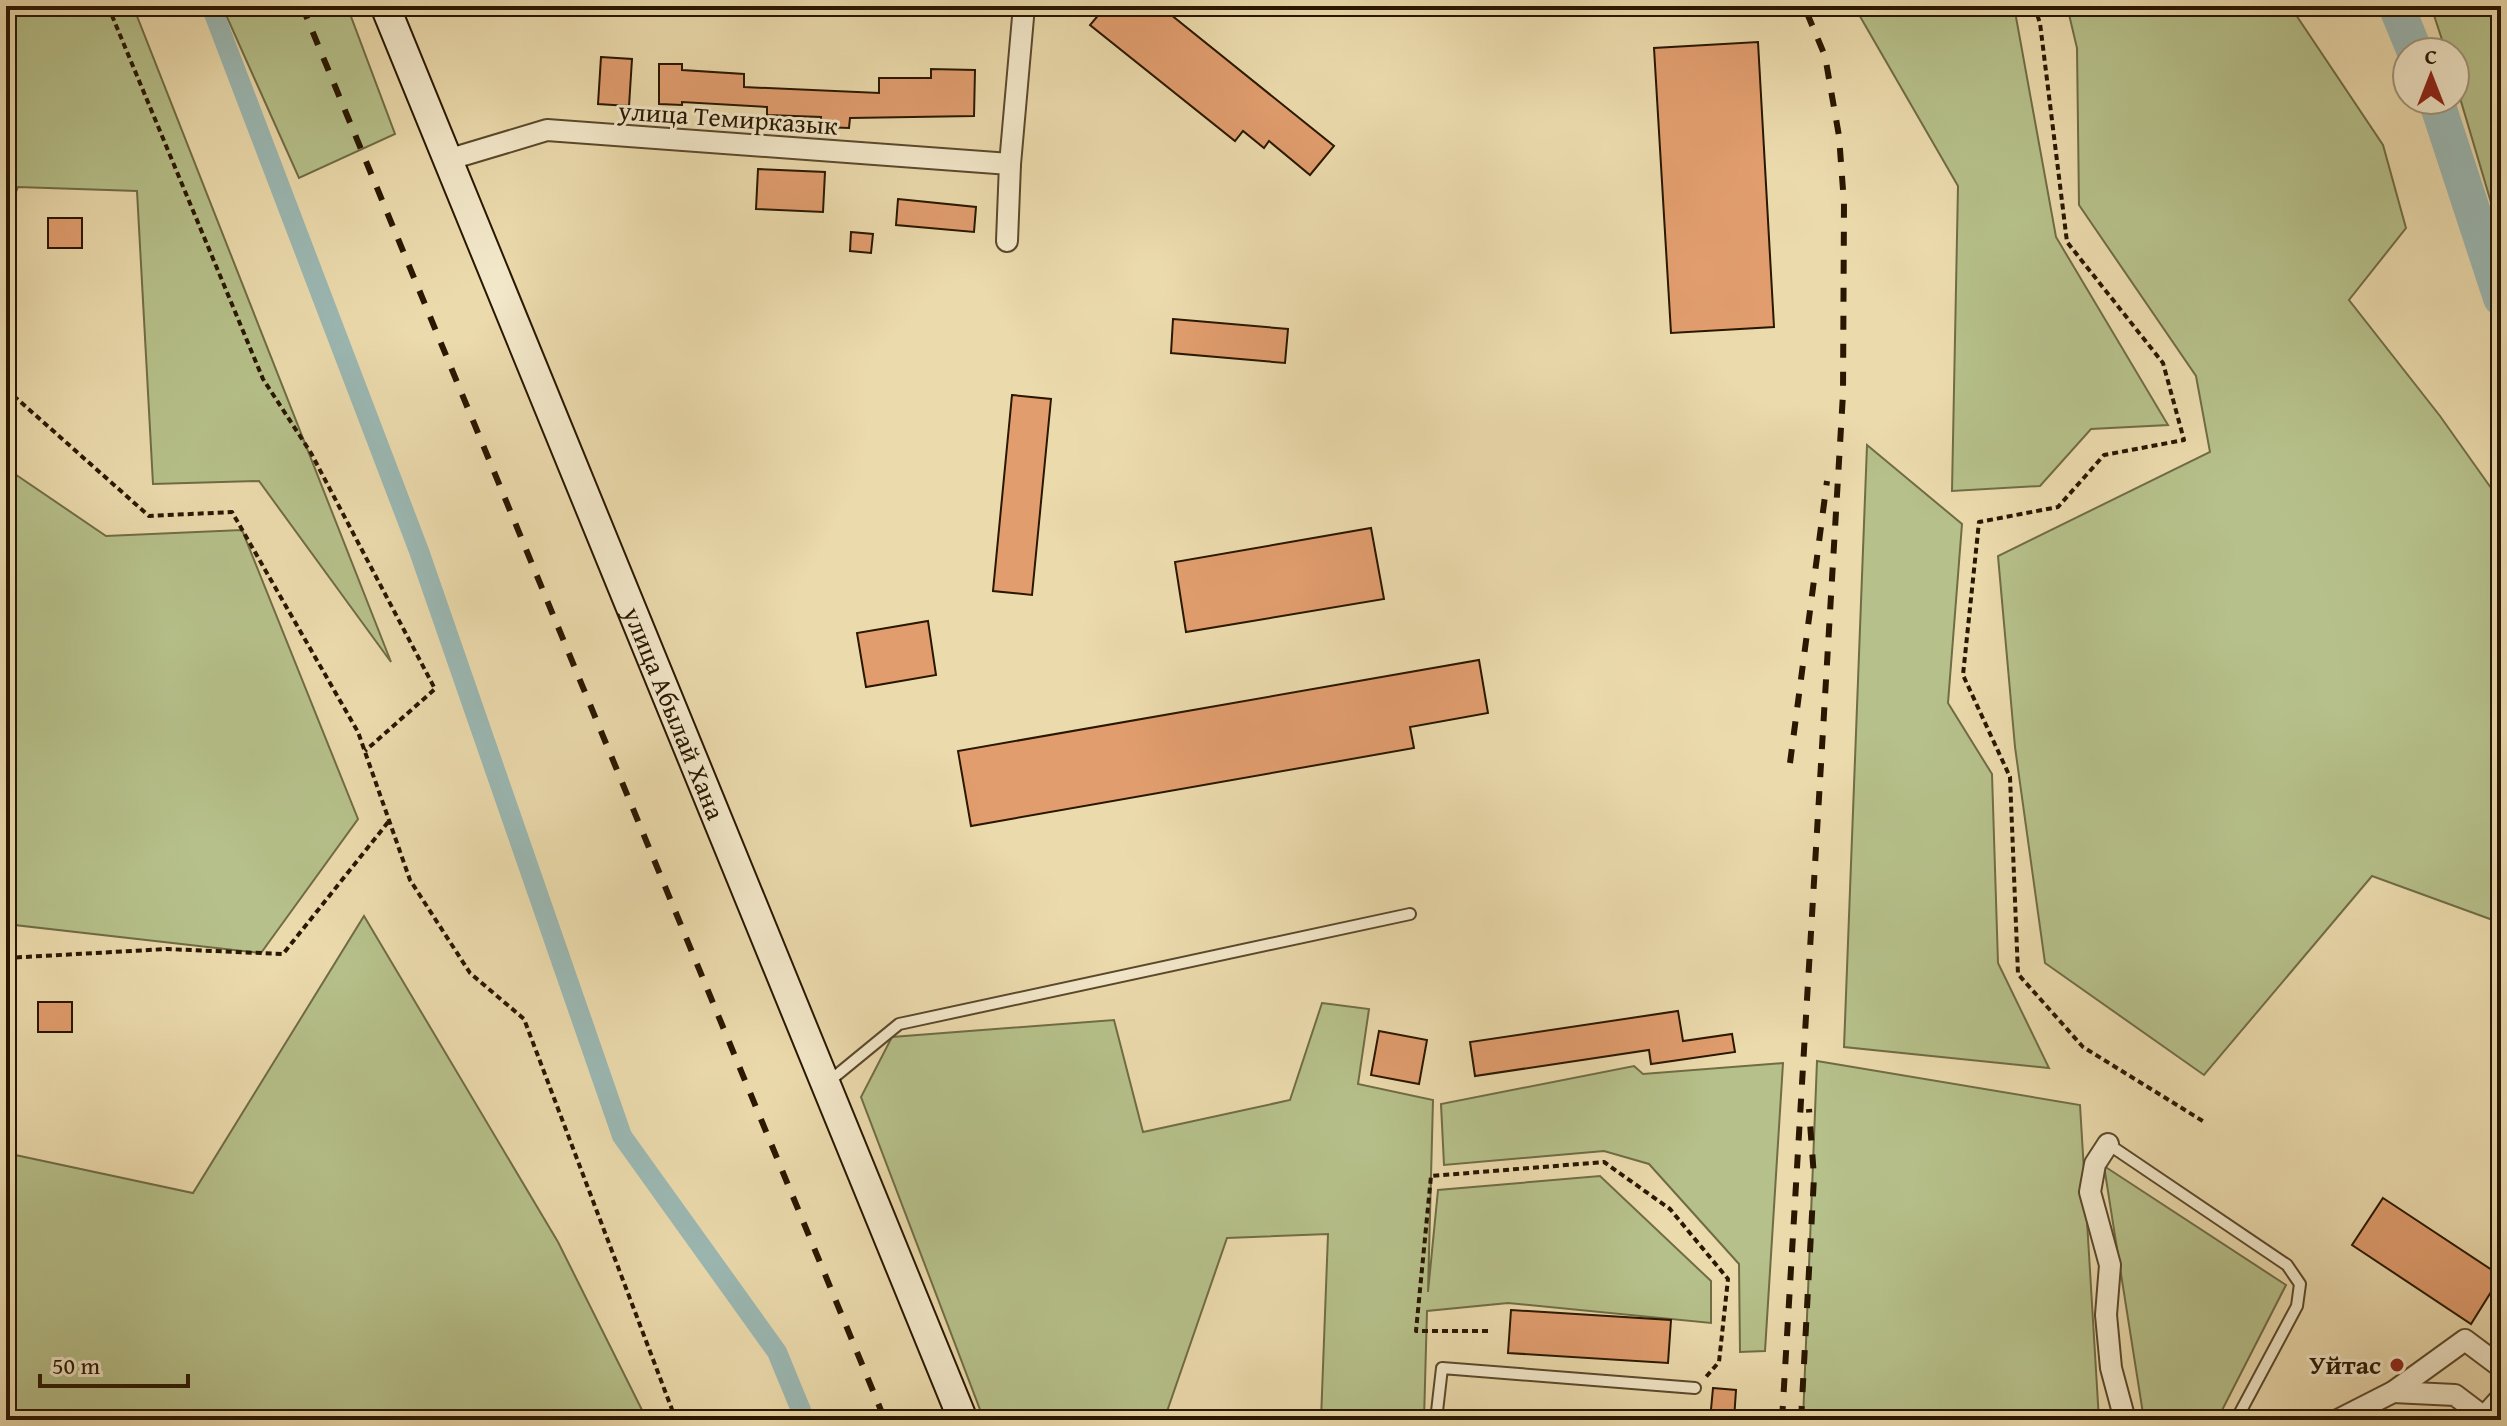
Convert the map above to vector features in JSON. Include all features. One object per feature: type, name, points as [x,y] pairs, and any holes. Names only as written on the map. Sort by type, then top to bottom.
[{"type":"main road","name":"улица Абылай Хана","points":[[385,6],[963,1420]]},
{"type":"street","points":[[1007,241],[1010,164],[1024,6]]},
{"type":"street","name":"улица Темирказык","points":[[447,160],[547,130],[1010,164]]},
{"type":"street","points":[[2108,1144],[2095,1164],[2090,1192],[2110,1265],[2106,1315],[2111,1368],[2125,1420]]},
{"type":"street","points":[[2338,1420],[2393,1392],[2465,1340],[2501,1367]]},
{"type":"street","points":[[2393,1392],[2455,1395],[2484,1417],[2501,1398]]},
{"type":"lane","points":[[826,1084],[899,1024],[1410,914]]},
{"type":"lane","points":[[2108,1144],[2287,1265],[2300,1284],[2297,1306],[2236,1420]]},
{"type":"lane","points":[[1436,1420],[1442,1368],[1695,1388]]},
{"type":"path","points":[[108,6],[263,379],[311,453],[435,689],[365,751]]},
{"type":"path","points":[[2034,6],[2040,23],[2067,242],[2163,363],[2184,440],[2104,455],[2058,507],[1979,522],[1963,675],[2010,777],[2018,974],[2083,1047],[2206,1123]]},
{"type":"path","points":[[6,389],[149,516],[232,512],[358,732],[410,880],[470,973],[524,1019],[676,1420]]},
{"type":"path","points":[[6,958],[167,949],[283,954],[389,821]]},
{"type":"path","points":[[1488,1331],[1416,1331],[1431,1176],[1604,1162],[1670,1209],[1728,1279],[1719,1362],[1695,1388]]},
{"type":"green space","points":[[6,6],[133,6],[391,662],[259,481],[153,484],[137,191],[18,187],[6,214]]},
{"type":"green space","points":[[222,6],[347,6],[395,134],[299,178]]},
{"type":"green space","points":[[1854,6],[2014,6],[2056,237],[2168,425],[2091,429],[2040,486],[1952,491],[1958,186]]},
{"type":"green space","points":[[2067,6],[2290,6],[2383,145],[2406,228],[2349,300],[2440,416],[2501,502],[2501,923],[2372,876],[2204,1075],[2045,963],[2015,747],[1998,556],[2210,452],[2196,376],[2079,205],[2077,48]]},
{"type":"green space","points":[[2431,6],[2501,6],[2501,236],[2465,116],[2471,116],[2471,36],[2441,36]]},
{"type":"green space","points":[[1867,445],[1962,524],[1948,703],[1992,774],[1998,963],[2049,1068],[1844,1047]]},
{"type":"green space","points":[[6,468],[106,536],[242,530],[358,819],[261,953],[6,924]]},
{"type":"green space","points":[[364,916],[558,1242],[647,1420],[6,1420],[6,1153],[193,1193]]},
{"type":"green space","points":[[1322,1003],[1369,1009],[1358,1084],[1433,1100],[1428,1292],[1438,1190],[1600,1176],[1711,1281],[1711,1323],[1508,1303],[1427,1311],[1424,1420],[1321,1420],[1328,1234],[1227,1238],[1164,1420],[984,1420],[861,1097],[892,1037],[1114,1020],[1143,1132],[1290,1100]]},
{"type":"green space","points":[[1817,1061],[2080,1105],[2099,1420],[1803,1420]]},
{"type":"green space","points":[[1783,1063],[1765,1351],[1740,1352],[1739,1264],[1649,1164],[1604,1151],[1444,1165],[1441,1104],[1634,1066],[1643,1074]]},
{"type":"green space","points":[[2104,1166],[2286,1285],[2217,1420],[2144,1420]]},
{"type":"building","points":[[1106,6],[1160,6],[1334,146],[1310,175],[1269,141],[1264,148],[1243,131],[1235,141],[1090,25]]},
{"type":"building","points":[[1758,42],[1774,327],[1671,333],[1654,48]]},
{"type":"building","points":[[601,57],[632,59],[629,106],[598,104]]},
{"type":"building","points":[[659,64],[682,64],[682,70],[744,74],[744,87],[879,93],[879,78],[931,78],[931,69],[975,70],[974,116],[850,118],[849,128],[821,127],[821,117],[767,115],[767,107],[682,102],[682,105],[659,104]]},
{"type":"building","points":[[758,169],[825,172],[823,212],[756,209]]},
{"type":"building","points":[[898,199],[976,207],[974,232],[896,225]]},
{"type":"building","points":[[48,218],[82,218],[82,248],[48,248]]},
{"type":"building","points":[[851,232],[873,234],[871,253],[850,251]]},
{"type":"building","points":[[1173,319],[1288,329],[1285,363],[1171,353]]},
{"type":"building","points":[[1012,395],[1051,399],[1032,595],[993,591]]},
{"type":"building","points":[[1371,528],[1384,599],[1186,632],[1175,562]]},
{"type":"building","points":[[928,621],[936,675],[866,687],[857,633]]},
{"type":"building","points":[[1479,660],[1488,713],[1410,727],[1414,748],[971,826],[958,751]]},
{"type":"building","points":[[38,1002],[72,1002],[72,1032],[38,1032]]},
{"type":"building","points":[[1678,1011],[1683,1041],[1732,1034],[1735,1052],[1651,1064],[1649,1050],[1475,1076],[1470,1042]]},
{"type":"building","points":[[1379,1031],[1427,1040],[1419,1084],[1371,1075]]},
{"type":"building","points":[[2383,1198],[2501,1276],[2471,1324],[2352,1245]]},
{"type":"building","points":[[1511,1310],[1671,1320],[1668,1363],[1508,1353]]},
{"type":"building","points":[[1713,1388],[1736,1390],[1734,1420],[1710,1420]]},
{"type":"waterway","points":[[211,6],[419,551],[622,1136],[777,1352],[805,1420]]},
{"type":"waterway","points":[[2396,6],[2408,36]]},
{"type":"waterway","points":[[2441,116],[2501,298]]},
{"type":"railway","points":[[302,6],[885,1420]]},
{"type":"railway","points":[[1782,1420],[1843,394],[1844,203],[1839,136],[1825,56],[1804,6]]},
{"type":"railway","points":[[1790,763],[1827,481]]},
{"type":"railway","points":[[1801,1420],[1814,1177],[1809,1109]]},
{"type":"place","name":"Уйтас","points":[[2397,1365]]}]
